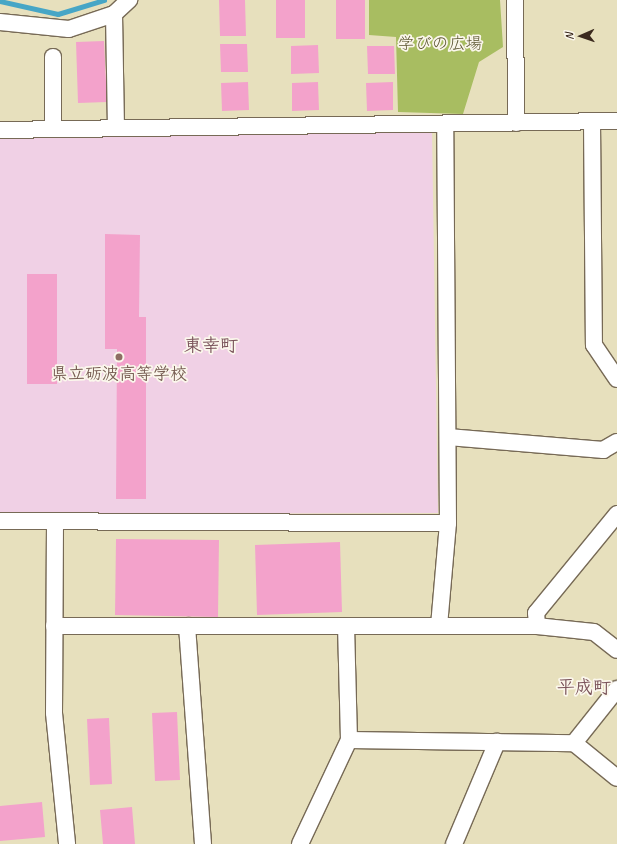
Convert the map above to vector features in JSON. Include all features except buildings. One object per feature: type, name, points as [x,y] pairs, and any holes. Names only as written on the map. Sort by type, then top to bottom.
[{"type":"street","points":[[0,22],[69,29],[114,14],[129,0]]},
{"type":"street","points":[[515,0],[516,123]]},
{"type":"street","points":[[114,14],[116,128]]},
{"type":"street","points":[[53,57],[53,129]]},
{"type":"street","points":[[0,130],[617,121]]},
{"type":"street","points":[[592,122],[594,345],[617,379]]},
{"type":"street","points":[[439,626],[448,523],[445,124]]},
{"type":"street","points":[[448,437],[603,450],[617,442]]},
{"type":"street","points":[[536,626],[536,613],[617,514]]},
{"type":"street","points":[[0,521],[448,523]]},
{"type":"street","points":[[55,522],[54,713],[66,844]]},
{"type":"street","points":[[54,626],[536,626],[594,632],[617,650]]},
{"type":"street","points":[[187,626],[203,844]]},
{"type":"street","points":[[300,844],[349,740],[346,626]]},
{"type":"street","points":[[574,743],[617,689]]},
{"type":"street","points":[[349,740],[574,743],[617,778]]},
{"type":"street","points":[[454,844],[497,742]]},
{"type":"shaded area","points":[[0,131],[432,133],[438,513],[0,514]]},
{"type":"green space","name":"学びの広場","points":[[369,0],[500,0],[503,47],[479,62],[463,114],[398,112],[396,37],[369,35]]},
{"type":"waterway","points":[[0,1],[58,14],[104,0]]},
{"type":"place","name":"県立砺波高等学校","points":[[119,357]]},
{"type":"district","name":"東幸町","points":[[211,345]]},
{"type":"district","name":"平成町","points":[[584,687]]}]
